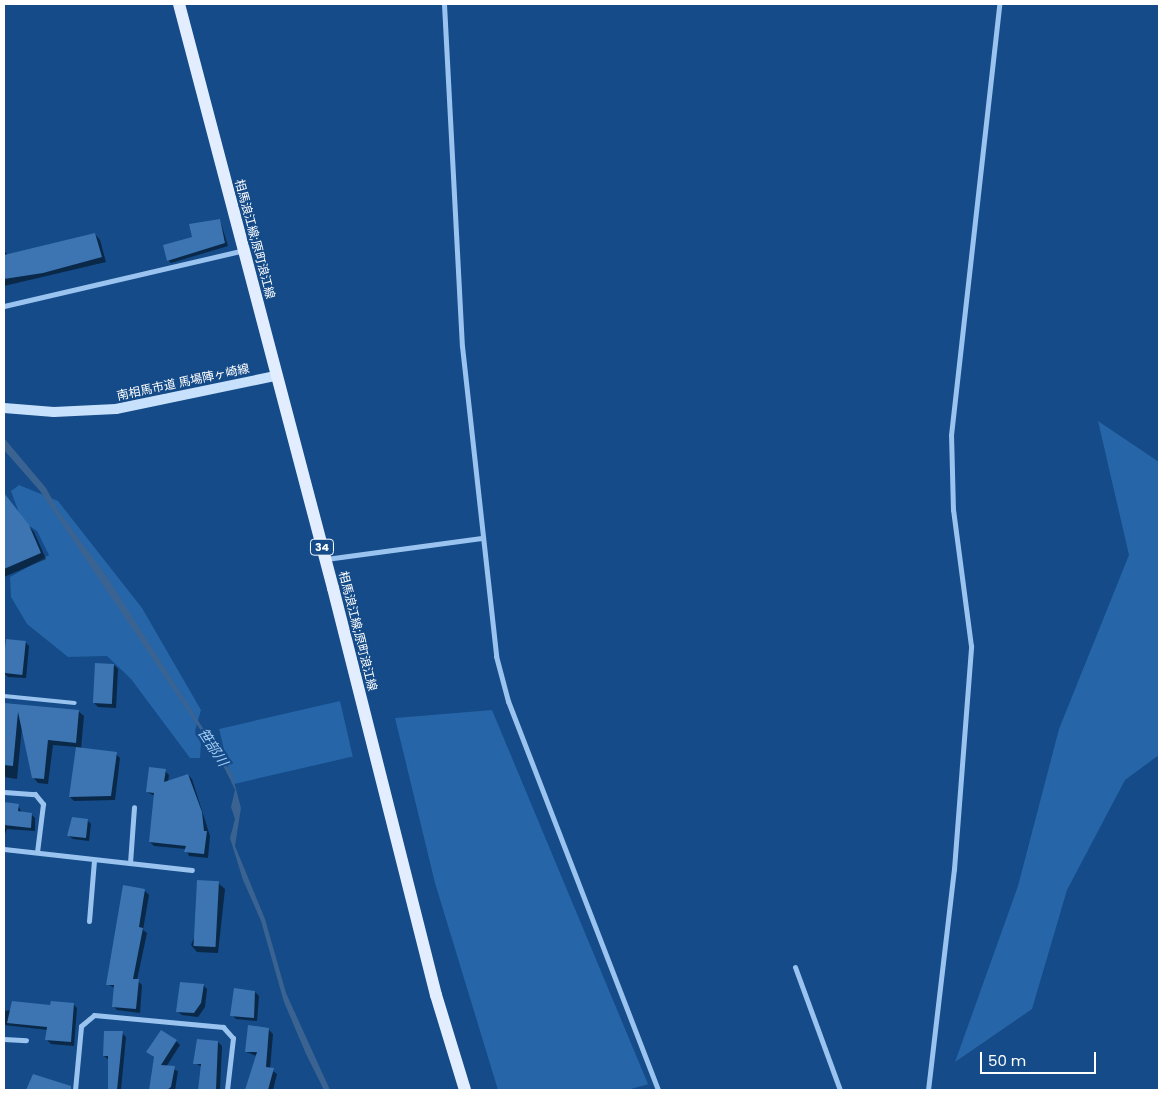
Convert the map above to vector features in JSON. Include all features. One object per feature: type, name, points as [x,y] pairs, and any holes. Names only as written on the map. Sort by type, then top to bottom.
[{"type":"main road","name":"相馬浪江線;原町浪江線","points":[[179,4],[325,559],[436,996],[465,1090]]},
{"type":"street","points":[[444,4],[462,346],[496,656],[508,701],[658,1090]]},
{"type":"street","points":[[928,1090],[954,869],[972,646],[953,510],[951,436],[999,4]]},
{"type":"street","points":[[4,306],[244,250]]},
{"type":"street","name":"南相馬市道 馬場陣ヶ崎線","points":[[4,408],[86,411],[138,406],[276,376]]},
{"type":"street","points":[[325,559],[482,538]]},
{"type":"street","points":[[4,792],[35,794],[43,804],[37,852]]},
{"type":"street","points":[[130,863],[134,807]]},
{"type":"street","points":[[4,850],[37,852],[192,870]]},
{"type":"street","points":[[89,921],[94,860]]},
{"type":"street","points":[[795,967],[840,1090]]},
{"type":"street","points":[[75,1090],[81,1026],[94,1015],[223,1027],[233,1038],[227,1090]]},
{"type":"street","points":[[4,1039],[26,1040]]},
{"type":"lane","points":[[4,696],[76,704]]},
{"type":"shaded area","points":[[1098,421],[1159,462],[1159,755],[1125,780],[1067,890],[1032,1009],[955,1062],[1018,886],[1059,729],[1129,555]]},
{"type":"shaded area","points":[[19,485],[58,501],[142,608],[201,710],[195,731],[201,744],[200,758],[190,758],[131,679],[107,656],[68,657],[27,624],[11,597],[10,577],[49,555],[37,531],[22,521],[11,491]]},
{"type":"shaded area","points":[[340,701],[353,757],[232,784],[219,729]]},
{"type":"shaded area","points":[[492,710],[649,1084],[627,1090],[498,1090],[435,883],[395,718]]},
{"type":"water","name":"笹部川","points":[[4,438],[46,488],[59,512],[107,577],[232,774],[241,808],[235,846],[265,919],[286,993],[330,1090],[324,1090],[284,1002],[261,921],[243,880],[230,838],[235,819],[231,807],[235,790],[231,781],[218,756],[40,491],[4,450]]},
{"type":"building","points":[[220,219],[225,243],[167,261],[163,245],[192,237],[189,224]]},
{"type":"building","points":[[95,233],[102,257],[43,273],[4,279],[4,255]]},
{"type":"building","points":[[4,493],[29,525],[41,553],[4,569]]},
{"type":"building","points":[[6,639],[26,641],[22,675],[4,673]]},
{"type":"building","points":[[95,663],[114,664],[112,704],[93,703]]},
{"type":"building","points":[[4,703],[79,710],[76,743],[48,740],[44,779],[32,778],[18,712],[13,766],[4,765]]},
{"type":"building","points":[[76,747],[117,752],[111,796],[69,797]]},
{"type":"building","points":[[149,767],[166,769],[164,782],[188,774],[202,812],[204,831],[207,831],[204,854],[184,852],[186,846],[149,842],[154,793],[146,792]]},
{"type":"building","points":[[4,802],[19,804],[18,811],[32,813],[31,828],[4,825]]},
{"type":"building","points":[[72,817],[88,819],[86,838],[67,836]]},
{"type":"building","points":[[197,880],[219,881],[216,947],[194,946]]},
{"type":"building","points":[[123,885],[145,889],[139,927],[143,928],[133,979],[139,979],[136,1009],[112,1007],[114,985],[106,985]]},
{"type":"building","points":[[180,982],[204,984],[201,1003],[194,1013],[176,1012]]},
{"type":"building","points":[[234,988],[255,991],[254,1018],[230,1016]]},
{"type":"building","points":[[12,1001],[50,1005],[51,1001],[74,1003],[71,1042],[45,1040],[47,1027],[7,1023]]},
{"type":"building","points":[[248,1025],[269,1028],[266,1067],[274,1068],[268,1090],[245,1090],[257,1052],[245,1052]]},
{"type":"building","points":[[161,1030],[177,1040],[161,1065],[175,1066],[171,1087],[167,1090],[149,1090],[154,1057],[146,1052]]},
{"type":"building","points":[[104,1031],[123,1031],[117,1090],[108,1090],[108,1056],[103,1056]]},
{"type":"building","points":[[197,1039],[218,1041],[216,1090],[198,1090],[201,1064],[193,1064]]},
{"type":"building","points":[[33,1074],[71,1086],[71,1090],[26,1090]]}]
